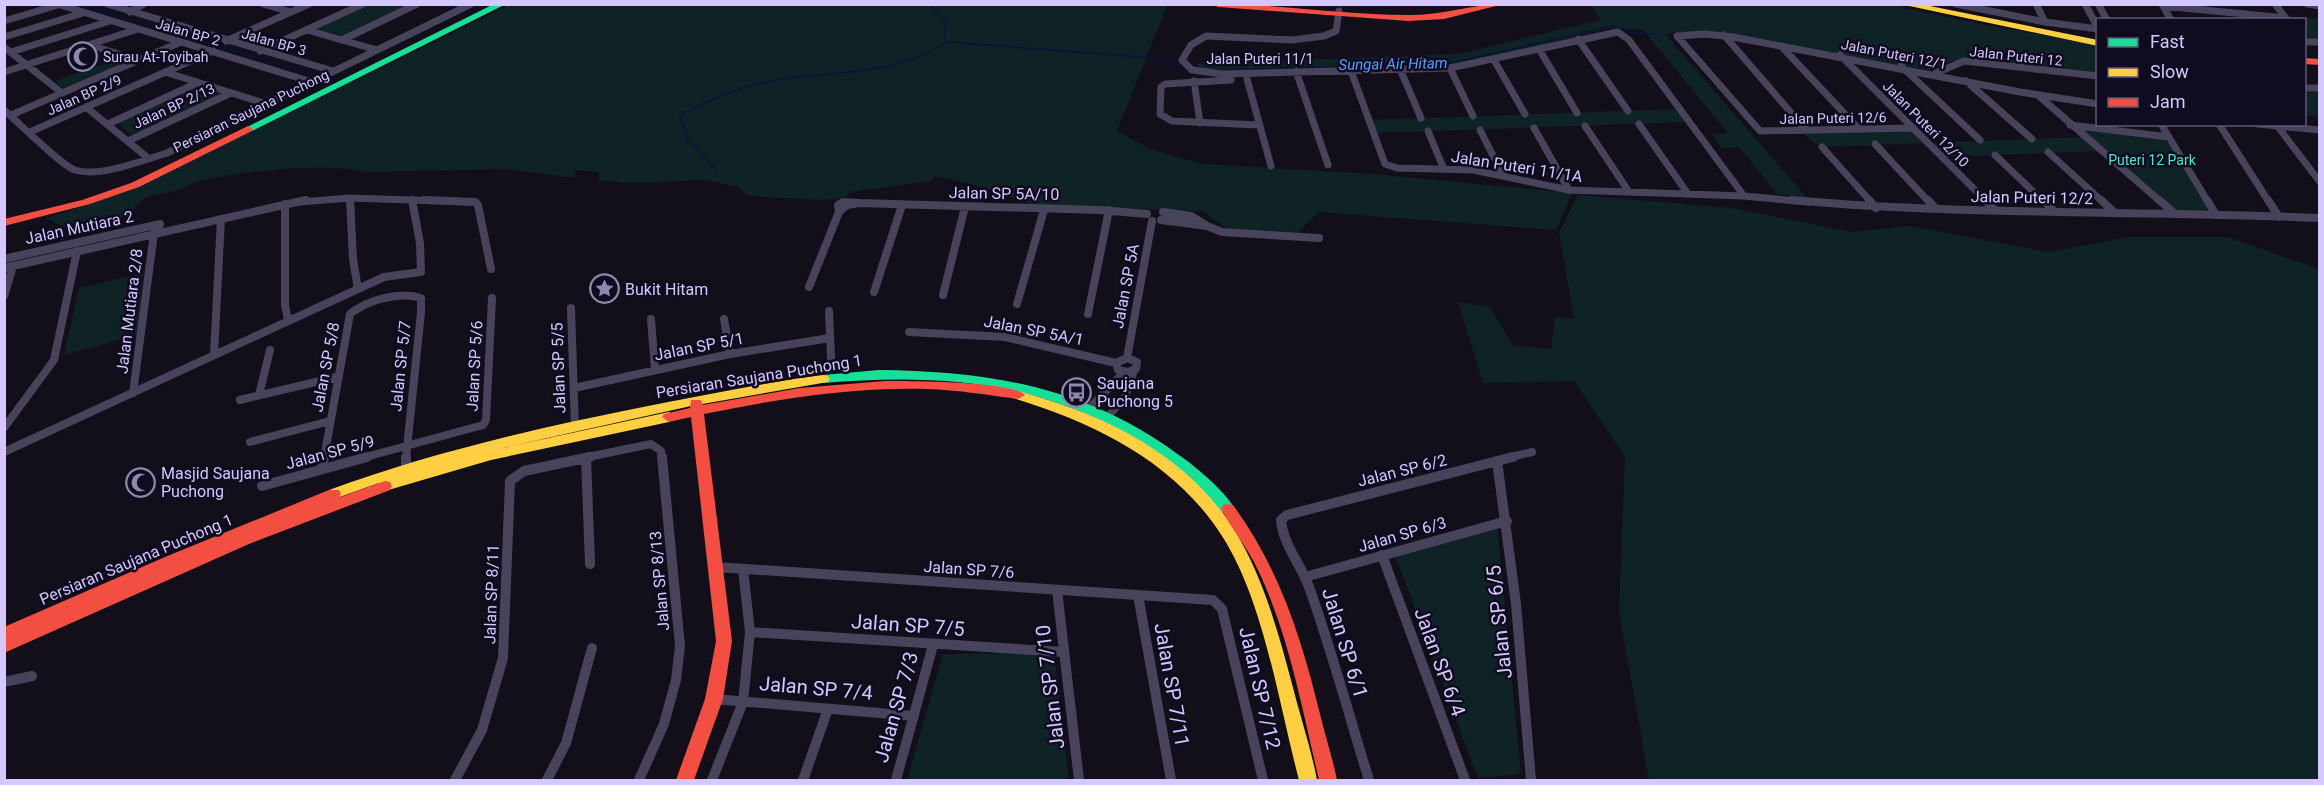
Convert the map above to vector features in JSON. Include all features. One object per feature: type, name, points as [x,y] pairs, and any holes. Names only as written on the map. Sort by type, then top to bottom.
[{"type":"street","name":"Jalan BP 3","points":[[107,4],[333,71]]},
{"type":"street","points":[[130,12],[144,4]]},
{"type":"street","points":[[263,4],[291,12]]},
{"type":"street","points":[[226,41],[309,4]]},
{"type":"street","points":[[260,51],[363,4]]},
{"type":"street","points":[[342,40],[417,4]]},
{"type":"street","name":"Persiaran Saujana Puchong","points":[[4,218],[86,197],[123,184],[492,4]]},
{"type":"street","name":"Persiaran Saujana Puchong","points":[[4,223],[86,202],[135,185],[502,4]]},
{"type":"street","points":[[1218,4],[1388,18],[1444,16],[1500,4]]},
{"type":"street","points":[[1254,4],[1343,14],[1412,15],[1480,4]]},
{"type":"street","points":[[1904,4],[2096,41]]},
{"type":"street","points":[[1922,4],[2016,26],[2096,41]]},
{"type":"street","points":[[1956,4],[2044,22],[2096,28]]},
{"type":"street","points":[[1987,4],[1990,12]]},
{"type":"street","points":[[2036,4],[2044,22]]},
{"type":"street","points":[[2085,4],[2096,26]]},
{"type":"street","points":[[2098,4],[2106,18]]},
{"type":"street","points":[[2275,4],[2285,18]]},
{"type":"street","points":[[2307,4],[2319,6]]},
{"type":"street","points":[[4,21],[58,5]]},
{"type":"street","name":"Jalan BP 2","points":[[58,5],[312,82]]},
{"type":"street","points":[[181,42],[62,93],[8,112],[79,172],[148,158],[167,153],[470,5]]},
{"type":"street","points":[[2162,5],[2215,8],[2280,18]]},
{"type":"street","points":[[2162,5],[2170,18]]},
{"type":"street","points":[[4,37],[83,13]]},
{"type":"street","name":"Jalan Puteri 11/1","points":[[1343,14],[1340,31],[1335,36],[1315,42],[1214,38],[1192,44],[1184,51],[1182,60],[1192,70],[1206,74],[1297,74],[1450,68],[1618,32],[1629,40],[1744,196]]},
{"type":"street","points":[[8,49],[110,21]]},
{"type":"street","points":[[4,72],[138,29]]},
{"type":"street","points":[[307,30],[377,50]]},
{"type":"street","name":"Jalan Puteri 12/1","points":[[1754,128],[1677,36],[1684,34],[1724,35],[1901,66],[2040,97],[2096,104]]},
{"type":"street","points":[[1724,35],[1806,130]]},
{"type":"street","points":[[1578,39],[1628,111]]},
{"type":"street","points":[[90,45],[138,60]]},
{"type":"street","points":[[1781,46],[1859,129]]},
{"type":"street","points":[[8,49],[62,93]]},
{"type":"street","points":[[1539,49],[1577,113]]},
{"type":"street","name":"Jalan BP 2/9","points":[[30,132],[213,51]]},
{"type":"street","name":"Jalan Puteri 12/10","points":[[1840,55],[1995,210]]},
{"type":"street","points":[[1494,60],[1525,114]]},
{"type":"street","name":"Jalan Puteri 12","points":[[1934,73],[1964,61],[2096,76]]},
{"type":"street","points":[[1901,66],[1980,140]]},
{"type":"street","points":[[1450,68],[1473,116]]},
{"type":"street","points":[[1400,69],[1421,118]]},
{"type":"street","name":"Jalan Puteri 11/1A","points":[[1351,71],[1385,164],[1397,168],[1443,167],[1503,175],[1569,190],[1744,196]]},
{"type":"street","points":[[165,72],[267,104]]},
{"type":"street","points":[[1258,125],[1172,121],[1160,114],[1161,87],[1175,82],[1297,74],[1328,165]]},
{"type":"street","points":[[1247,79],[1271,166]]},
{"type":"street","points":[[1965,80],[2032,139]]},
{"type":"street","points":[[1194,81],[1200,123]]},
{"type":"street","points":[[108,124],[197,83]]},
{"type":"street","name":"Jalan BP 2/13","points":[[128,141],[231,93]]},
{"type":"street","points":[[2040,97],[2174,213]]},
{"type":"street","points":[[86,108],[148,158]]},
{"type":"street","points":[[1639,124],[1688,194]]},
{"type":"street","points":[[2070,125],[2169,137]]},
{"type":"street","points":[[1585,126],[1629,192]]},
{"type":"street","points":[[2163,126],[2215,213]]},
{"type":"street","points":[[2220,126],[2279,217]]},
{"type":"street","points":[[2271,126],[2319,130]]},
{"type":"street","points":[[2278,127],[2319,182]]},
{"type":"street","points":[[1534,128],[1569,190]]},
{"type":"street","name":"Jalan Puteri 12/6","points":[[1754,128],[1760,131],[1913,128]]},
{"type":"street","points":[[1480,130],[1503,175]]},
{"type":"street","points":[[1428,131],[1443,167]]},
{"type":"street","points":[[1875,144],[1936,209]]},
{"type":"street","name":"Jalan Puteri 12/6","points":[[1822,147],[1876,208]]},
{"type":"street","points":[[2048,152],[2115,213]]},
{"type":"street","points":[[1995,155],[2055,212]]},
{"type":"street","name":"Jalan Puteri 12/2","points":[[1744,196],[1876,208],[2215,213],[2319,218]]},
{"type":"street","points":[[350,198],[353,259],[358,289]]},
{"type":"street","points":[[4,296],[9,267],[151,230],[221,219],[316,199],[470,202],[478,205],[491,269]]},
{"type":"street","points":[[4,452],[388,275],[418,274],[423,270],[412,200]]},
{"type":"street","name":"Jalan SP 5A/10","points":[[809,287],[841,202],[1044,210],[1109,210],[1156,217],[1191,216],[1222,232],[1319,238]]},
{"type":"street","points":[[285,204],[285,305],[288,320]]},
{"type":"street","points":[[874,292],[902,205]]},
{"type":"street","points":[[943,295],[965,207]]},
{"type":"street","points":[[1017,304],[1044,210]]},
{"type":"street","points":[[1088,314],[1109,210]]},
{"type":"street","name":"Jalan SP 5A","points":[[1127,358],[1156,217]]},
{"type":"street","points":[[214,354],[221,219]]},
{"type":"street","name":"Jalan Mutiara 2","points":[[4,259],[151,230]]},
{"type":"street","name":"Jalan Mutiara 2/8","points":[[134,393],[151,230]]},
{"type":"street","points":[[4,428],[54,360],[77,251]]},
{"type":"street","name":"Jalan SP 5/7","points":[[390,299],[412,295],[421,298],[405,447],[406,469]]},
{"type":"street","name":"Jalan SP 5/6","points":[[405,447],[478,428],[486,420],[492,298]]},
{"type":"street","name":"Jalan SP 5/8","points":[[322,469],[350,314],[355,308],[364,304],[390,299]]},
{"type":"street","name":"Jalan SP 5/5","points":[[571,308],[575,427]]},
{"type":"street","points":[[830,310],[831,358]]},
{"type":"street","points":[[651,319],[655,370]]},
{"type":"street","points":[[724,319],[730,354]]},
{"type":"street","name":"Jalan SP 5A/1","points":[[909,332],[1005,337],[1116,363]]},
{"type":"street","name":"Jalan SP 5/1","points":[[574,388],[730,354],[830,338]]},
{"type":"street","points":[[259,395],[270,350]]},
{"type":"street","points":[[1087,411],[1129,371],[1137,362],[1127,358],[1116,363],[1118,370],[1129,371]]},
{"type":"street","points":[[1106,419],[1125,397],[1129,371]]},
{"type":"street","name":"Persiaran Saujana Puchong 1","points":[[4,634],[232,535],[406,469],[575,427],[696,406],[827,379],[895,373],[987,380],[1057,395],[1176,458],[1211,489],[1261,561],[1281,611],[1328,780]]},
{"type":"street","points":[[240,400],[337,377]]},
{"type":"street","points":[[685,780],[714,699],[723,641],[696,406]]},
{"type":"street","name":"Persiaran Saujana Puchong 1","points":[[4,647],[237,545],[393,484],[448,467],[696,406]]},
{"type":"street","name":"Persiaran Saujana Puchong 1","points":[[1106,419],[1197,494],[1232,539],[1262,610],[1308,780]]},
{"type":"street","points":[[250,442],[330,421]]},
{"type":"street","name":"Jalan SP 8/13","points":[[586,458],[645,444],[656,446],[661,451],[680,646],[676,680],[664,724],[639,780]]},
{"type":"street","name":"Jalan SP 5/9","points":[[262,486],[405,447]]},
{"type":"street","name":"Jalan SP 6/2","points":[[1281,520],[1287,515],[1532,452]]},
{"type":"street","points":[[586,458],[590,564]]},
{"type":"street","name":"Jalan SP 8/11","points":[[455,780],[482,730],[503,658],[510,480],[524,471],[586,458]]},
{"type":"street","name":"Jalan SP 6/5","points":[[1497,461],[1507,521],[1531,780]]},
{"type":"street","name":"Jalan SP 6/1","points":[[1281,520],[1281,531],[1305,577],[1369,780]]},
{"type":"street","name":"Jalan SP 6/3","points":[[1305,577],[1507,521]]},
{"type":"street","name":"Jalan SP 6/4","points":[[1382,555],[1465,780]]},
{"type":"street","name":"Jalan SP 7/6","points":[[716,567],[1213,600],[1219,604]]},
{"type":"street","points":[[712,780],[743,702],[750,632],[743,569]]},
{"type":"street","name":"Jalan SP 7/10","points":[[1057,590],[1079,780]]},
{"type":"street","name":"Jalan SP 7/11","points":[[1138,595],[1171,780]]},
{"type":"street","name":"Jalan SP 7/12","points":[[1219,604],[1263,780]]},
{"type":"street","name":"Jalan SP 7/5","points":[[750,632],[1064,652]]},
{"type":"street","name":"Jalan SP 7/3","points":[[896,780],[933,645]]},
{"type":"street","points":[[547,780],[566,743],[592,648]]},
{"type":"street","points":[[4,682],[32,676]]},
{"type":"street","name":"Jalan SP 7/4","points":[[714,699],[914,716]]},
{"type":"street","points":[[803,780],[828,709]]},
{"type":"green space","points":[[511,4],[1167,6],[1117,131],[1150,149],[1202,164],[1373,174],[1572,193],[1556,230],[1319,212],[1298,232],[1226,228],[1203,211],[1051,207],[1026,203],[983,187],[935,176],[931,181],[850,192],[845,197],[825,200],[748,196],[739,187],[705,180],[632,183],[599,180],[599,172],[576,170],[574,177],[566,177],[508,169],[367,172],[350,169],[306,168],[258,171],[196,182],[172,192],[145,198],[128,216],[74,228],[64,227],[47,218],[122,193],[163,175]]},
{"type":"green space","points":[[1587,4],[1890,5],[2096,45],[2096,73],[1974,58],[1955,60],[1929,70],[1724,33],[1676,32],[1666,35],[1807,198],[1777,194],[1739,147],[1722,148],[1712,134],[1728,133],[1643,30],[1610,28],[1467,63],[1445,65],[1222,72],[1200,68],[1197,64],[1459,54],[1600,20],[1594,9]]},
{"type":"green space","points":[[370,5],[415,5],[346,37],[316,29]]},
{"type":"green space","points":[[2286,16],[2319,19],[2319,41],[2307,41],[2306,18]]},
{"type":"green space","points":[[122,58],[128,60],[126,63],[69,88],[63,88],[55,81]]},
{"type":"green space","points":[[197,86],[223,94],[133,137],[118,123]]},
{"type":"green space","points":[[2306,91],[2319,91],[2319,117],[2306,115]]},
{"type":"green space","points":[[1680,109],[1689,122],[1374,133],[1369,120]]},
{"type":"green space","points":[[1913,128],[1928,143],[1822,147],[1811,141],[1801,131]]},
{"type":"green space","name":"Puteri 12 Park","points":[[2080,128],[2166,139],[2210,210],[2175,210]]},
{"type":"green space","name":"Puteri 12 Park","points":[[2083,137],[2100,151],[1942,157],[1928,143]]},
{"type":"green space","points":[[1578,195],[1732,208],[1851,232],[1910,226],[2048,252],[2129,237],[2228,237],[2319,269],[2319,780],[1649,780],[1619,612],[1625,457],[1574,381],[1483,383],[1458,302],[1490,307],[1513,346],[1551,349],[1555,317],[1574,318],[1559,233]]},
{"type":"green space","points":[[143,273],[137,335],[64,355],[79,288]]},
{"type":"green space","points":[[1497,524],[1521,774],[1478,778],[1396,557]]},
{"type":"green space","points":[[1054,653],[1069,780],[907,780],[943,654]]},
{"type":"waterway","points":[[77,4],[316,75]]},
{"type":"waterway","name":"Sungai Air Hitam","points":[[930,4],[946,23],[944,39],[947,42]]},
{"type":"waterway","name":"Sungai Air Hitam","points":[[1218,70],[1452,63],[1613,26],[1637,33],[1657,34]]},
{"type":"waterway","points":[[717,170],[688,140],[680,115],[743,88],[788,78],[859,71],[905,62],[927,54],[947,42]]},
{"type":"waterway","name":"Sungai Air Hitam","points":[[947,42],[1155,58],[1184,67]]},
{"type":"traffic: fast","points":[[248,129],[502,4]]},
{"type":"traffic: fast","points":[[823,379],[879,375],[934,375],[990,381],[1044,393],[1095,411],[1144,436],[1188,469],[1228,509]]},
{"type":"traffic: slow","points":[[1904,4],[2096,43]]},
{"type":"traffic: slow","points":[[334,494],[402,470],[506,442],[717,397],[823,379]]},
{"type":"traffic: slow","points":[[1018,395],[1053,405],[1088,419],[1121,435],[1152,455],[1181,478],[1207,504],[1229,533],[1246,566],[1265,617],[1308,780]]},
{"type":"traffic: slow","points":[[385,486],[491,455],[669,417]]},
{"type":"traffic: jam","points":[[1218,4],[1408,18],[1444,16],[1500,4]]},
{"type":"traffic: jam","points":[[2306,61],[2320,62]]},
{"type":"traffic: jam","points":[[4,223],[86,202],[135,185],[248,129]]},
{"type":"traffic: jam","points":[[669,417],[757,399],[885,385],[972,388],[1018,395]]},
{"type":"traffic: jam","points":[[685,780],[714,699],[724,641],[696,403]]},
{"type":"traffic: jam","points":[[4,647],[244,540],[385,486]]},
{"type":"traffic: jam","points":[[4,634],[170,561],[334,494]]},
{"type":"traffic: jam","points":[[1228,509],[1248,537],[1280,603],[1302,674],[1328,780]]},
{"type":"place","name":"Surau At-Toyibah","points":[[82,57]]},
{"type":"place","name":"Bukit Hitam","points":[[604,289]]},
{"type":"place","name":"Saujana Puchong 5","points":[[1076,392]]},
{"type":"place","name":"Masjid Saujana Puchong","points":[[140,482]]}]
